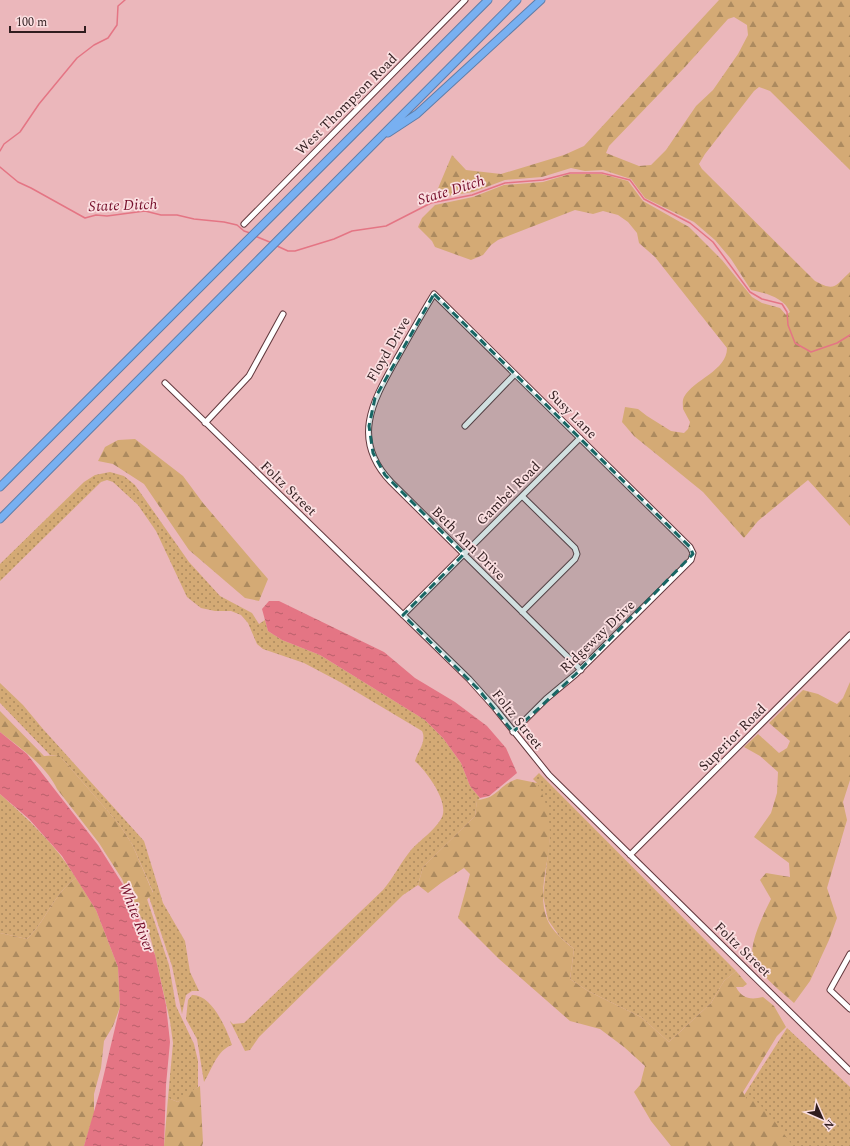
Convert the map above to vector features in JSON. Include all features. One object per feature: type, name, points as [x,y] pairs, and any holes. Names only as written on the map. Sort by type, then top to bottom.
[{"type":"highway","points":[[0,487],[488,0]]},
{"type":"highway","points":[[0,519],[517,0]]},
{"type":"highway","points":[[374,142],[417,114],[541,0]]},
{"type":"street","name":"West Thompson Road","points":[[244,224],[465,0]]},
{"type":"street","name":"Susy Lane","points":[[434,294],[690,547],[693,553]]},
{"type":"street","name":"Floyd Drive","points":[[369,418],[372,404],[378,391],[434,294]]},
{"type":"street","points":[[205,423],[249,376],[283,314]]},
{"type":"street","points":[[465,426],[515,374]]},
{"type":"street","name":"Foltz Street","points":[[165,383],[478,689],[549,775],[850,1071]]},
{"type":"street","name":"Beth Ann Drive","points":[[369,418],[371,449],[382,472],[580,670]]},
{"type":"street","name":"Gambel Road","points":[[403,615],[580,438]]},
{"type":"street","points":[[522,496],[575,548],[577,554],[575,559],[522,612]]},
{"type":"street","name":"Ridgeway Drive","points":[[513,732],[546,699],[580,670],[691,560],[693,553]]},
{"type":"street","name":"Superior Road","points":[[630,855],[850,635]]},
{"type":"street","points":[[850,954],[830,990],[850,1009]]},
{"type":"highlighted area","points":[[434,294],[690,547],[693,554],[576,674],[513,732],[478,689],[403,615],[464,554],[385,475],[373,453],[369,426],[375,398]]},
{"type":"green space","points":[[719,0],[850,0],[850,170],[770,91],[759,87],[754,91],[705,154],[699,164],[702,169],[815,281],[831,287],[838,284],[850,272],[850,526],[808,480],[758,521],[744,538],[703,492],[634,436],[622,422],[625,407],[638,409],[671,431],[684,433],[688,429],[690,422],[683,409],[684,397],[695,385],[722,363],[726,356],[727,348],[655,257],[639,243],[637,233],[628,222],[618,215],[603,211],[593,214],[575,210],[498,240],[491,245],[483,255],[471,260],[435,247],[432,241],[418,227],[422,218],[435,205],[473,197],[504,185],[543,182],[570,174],[602,174],[628,181],[643,201],[689,227],[722,260],[752,297],[762,303],[780,308],[786,315],[790,312],[783,303],[774,297],[751,290],[731,259],[715,240],[694,222],[645,198],[631,179],[603,170],[585,171],[571,168],[542,177],[505,180],[473,192],[434,198],[452,155],[466,170],[501,174],[564,155],[584,146]],"holes":[[[734,17],[747,25],[748,35],[738,54],[713,90],[696,106],[666,150],[651,165],[639,166],[606,153],[609,146],[685,67],[728,19]]]},
{"type":"green space","points":[[135,439],[183,476],[203,503],[268,579],[259,601],[245,598],[189,550],[144,484],[113,464],[98,461],[105,447],[118,440]]},
{"type":"green space","points":[[110,472],[124,476],[135,485],[189,562],[220,596],[252,613],[259,624],[265,620],[268,631],[282,640],[320,655],[425,720],[443,738],[461,763],[470,786],[480,798],[477,801],[475,816],[423,867],[418,885],[403,895],[259,1037],[250,1050],[245,1051],[230,1021],[233,1024],[244,1023],[383,890],[411,850],[441,819],[443,805],[431,780],[415,761],[423,742],[422,731],[340,682],[304,663],[263,649],[257,644],[248,623],[241,615],[231,611],[215,611],[201,608],[187,597],[156,531],[138,505],[113,482],[107,480],[101,482],[0,581],[0,564],[84,482],[95,475]]},
{"type":"green space","points":[[850,682],[850,780],[843,802],[847,820],[827,888],[837,918],[829,940],[810,981],[794,1003],[765,977],[753,961],[752,954],[755,938],[771,899],[760,880],[766,873],[790,877],[789,863],[754,837],[771,813],[777,793],[778,772],[760,756],[744,747],[758,734],[779,753],[787,748],[790,741],[769,723],[803,690],[818,694],[837,704],[843,698]]},
{"type":"green space","points":[[0,683],[23,705],[144,841],[163,903],[185,941],[190,972],[199,991],[192,991],[186,995],[182,1014],[172,966],[149,897],[153,892],[132,844],[119,824],[59,755],[50,755],[0,703]]},
{"type":"green space","points":[[0,711],[44,756],[59,755],[119,824],[132,844],[153,893],[144,903],[136,908],[122,879],[99,843],[57,789],[46,772],[24,751],[0,732]]},
{"type":"green space","points":[[539,773],[736,971],[724,981],[711,1003],[669,1042],[641,1017],[588,991],[570,979],[574,949],[560,937],[548,920],[543,896],[550,836],[537,783],[533,779]]},
{"type":"green space","points":[[517,779],[537,783],[547,809],[550,837],[543,888],[544,909],[547,919],[555,932],[574,949],[570,979],[588,991],[641,1017],[669,1042],[711,1003],[724,981],[736,971],[747,984],[743,987],[736,987],[738,991],[747,998],[763,997],[774,1006],[786,1027],[777,1036],[743,1092],[747,1099],[752,1097],[769,1114],[793,1146],[671,1146],[651,1121],[634,1092],[640,1085],[645,1066],[624,1047],[600,1029],[570,1021],[499,959],[458,918],[470,874],[464,868],[428,893],[418,885],[423,867],[475,816],[477,800],[490,797]]},
{"type":"green space","points":[[0,794],[32,823],[51,844],[76,878],[62,891],[40,924],[27,939],[0,933]]},
{"type":"green space","points":[[76,878],[96,910],[118,967],[120,1007],[113,1026],[104,1041],[101,1068],[94,1094],[94,1114],[84,1146],[0,1146],[0,933],[27,939],[40,924],[62,891]]},
{"type":"green space","points":[[147,899],[169,965],[176,1006],[194,1044],[198,1061],[198,1087],[178,1102],[168,1098],[173,1043],[170,1021],[149,932],[136,908]]},
{"type":"green space","points":[[192,995],[199,996],[212,1006],[218,1014],[232,1045],[222,1051],[215,1060],[204,1082],[197,1039],[186,1019],[188,1000]]},
{"type":"green space","points":[[787,1028],[850,1087],[850,1146],[777,1146],[741,1100]]},
{"type":"green space","points":[[200,1086],[202,1146],[164,1146],[168,1098],[178,1102],[188,1093]]},
{"type":"water","points":[[269,601],[279,601],[384,652],[415,678],[455,702],[487,726],[506,748],[517,773],[489,796],[480,798],[470,786],[461,763],[443,738],[425,720],[320,655],[282,640],[268,631],[262,609]]},
{"type":"water","name":"White River","points":[[0,732],[27,754],[98,845],[125,888],[155,955],[166,1005],[170,1042],[166,1085],[164,1146],[84,1146],[100,1091],[120,1007],[118,967],[96,910],[62,856],[29,819],[0,794]]},
{"type":"waterway","name":"State Ditch","points":[[0,151],[4,144],[20,132],[39,104],[77,58],[94,45],[108,38],[117,25],[118,6],[125,0]]},
{"type":"waterway","name":"State Ditch","points":[[0,167],[18,182],[85,218],[96,215],[107,216],[145,211],[161,215],[177,215],[194,219],[224,222],[237,225],[244,231],[250,233]]},
{"type":"waterway","name":"State Ditch","points":[[277,246],[288,251],[295,251],[334,239],[352,231],[386,226],[431,203],[472,195],[505,183],[543,180],[570,173],[602,173],[630,180],[644,199],[690,223],[713,242],[750,292],[762,299],[782,304],[787,312],[788,325],[795,343],[811,352],[837,343],[850,335]]},
{"type":"waterway","name":"State Ditch","points":[[255,236],[272,243]]}]
